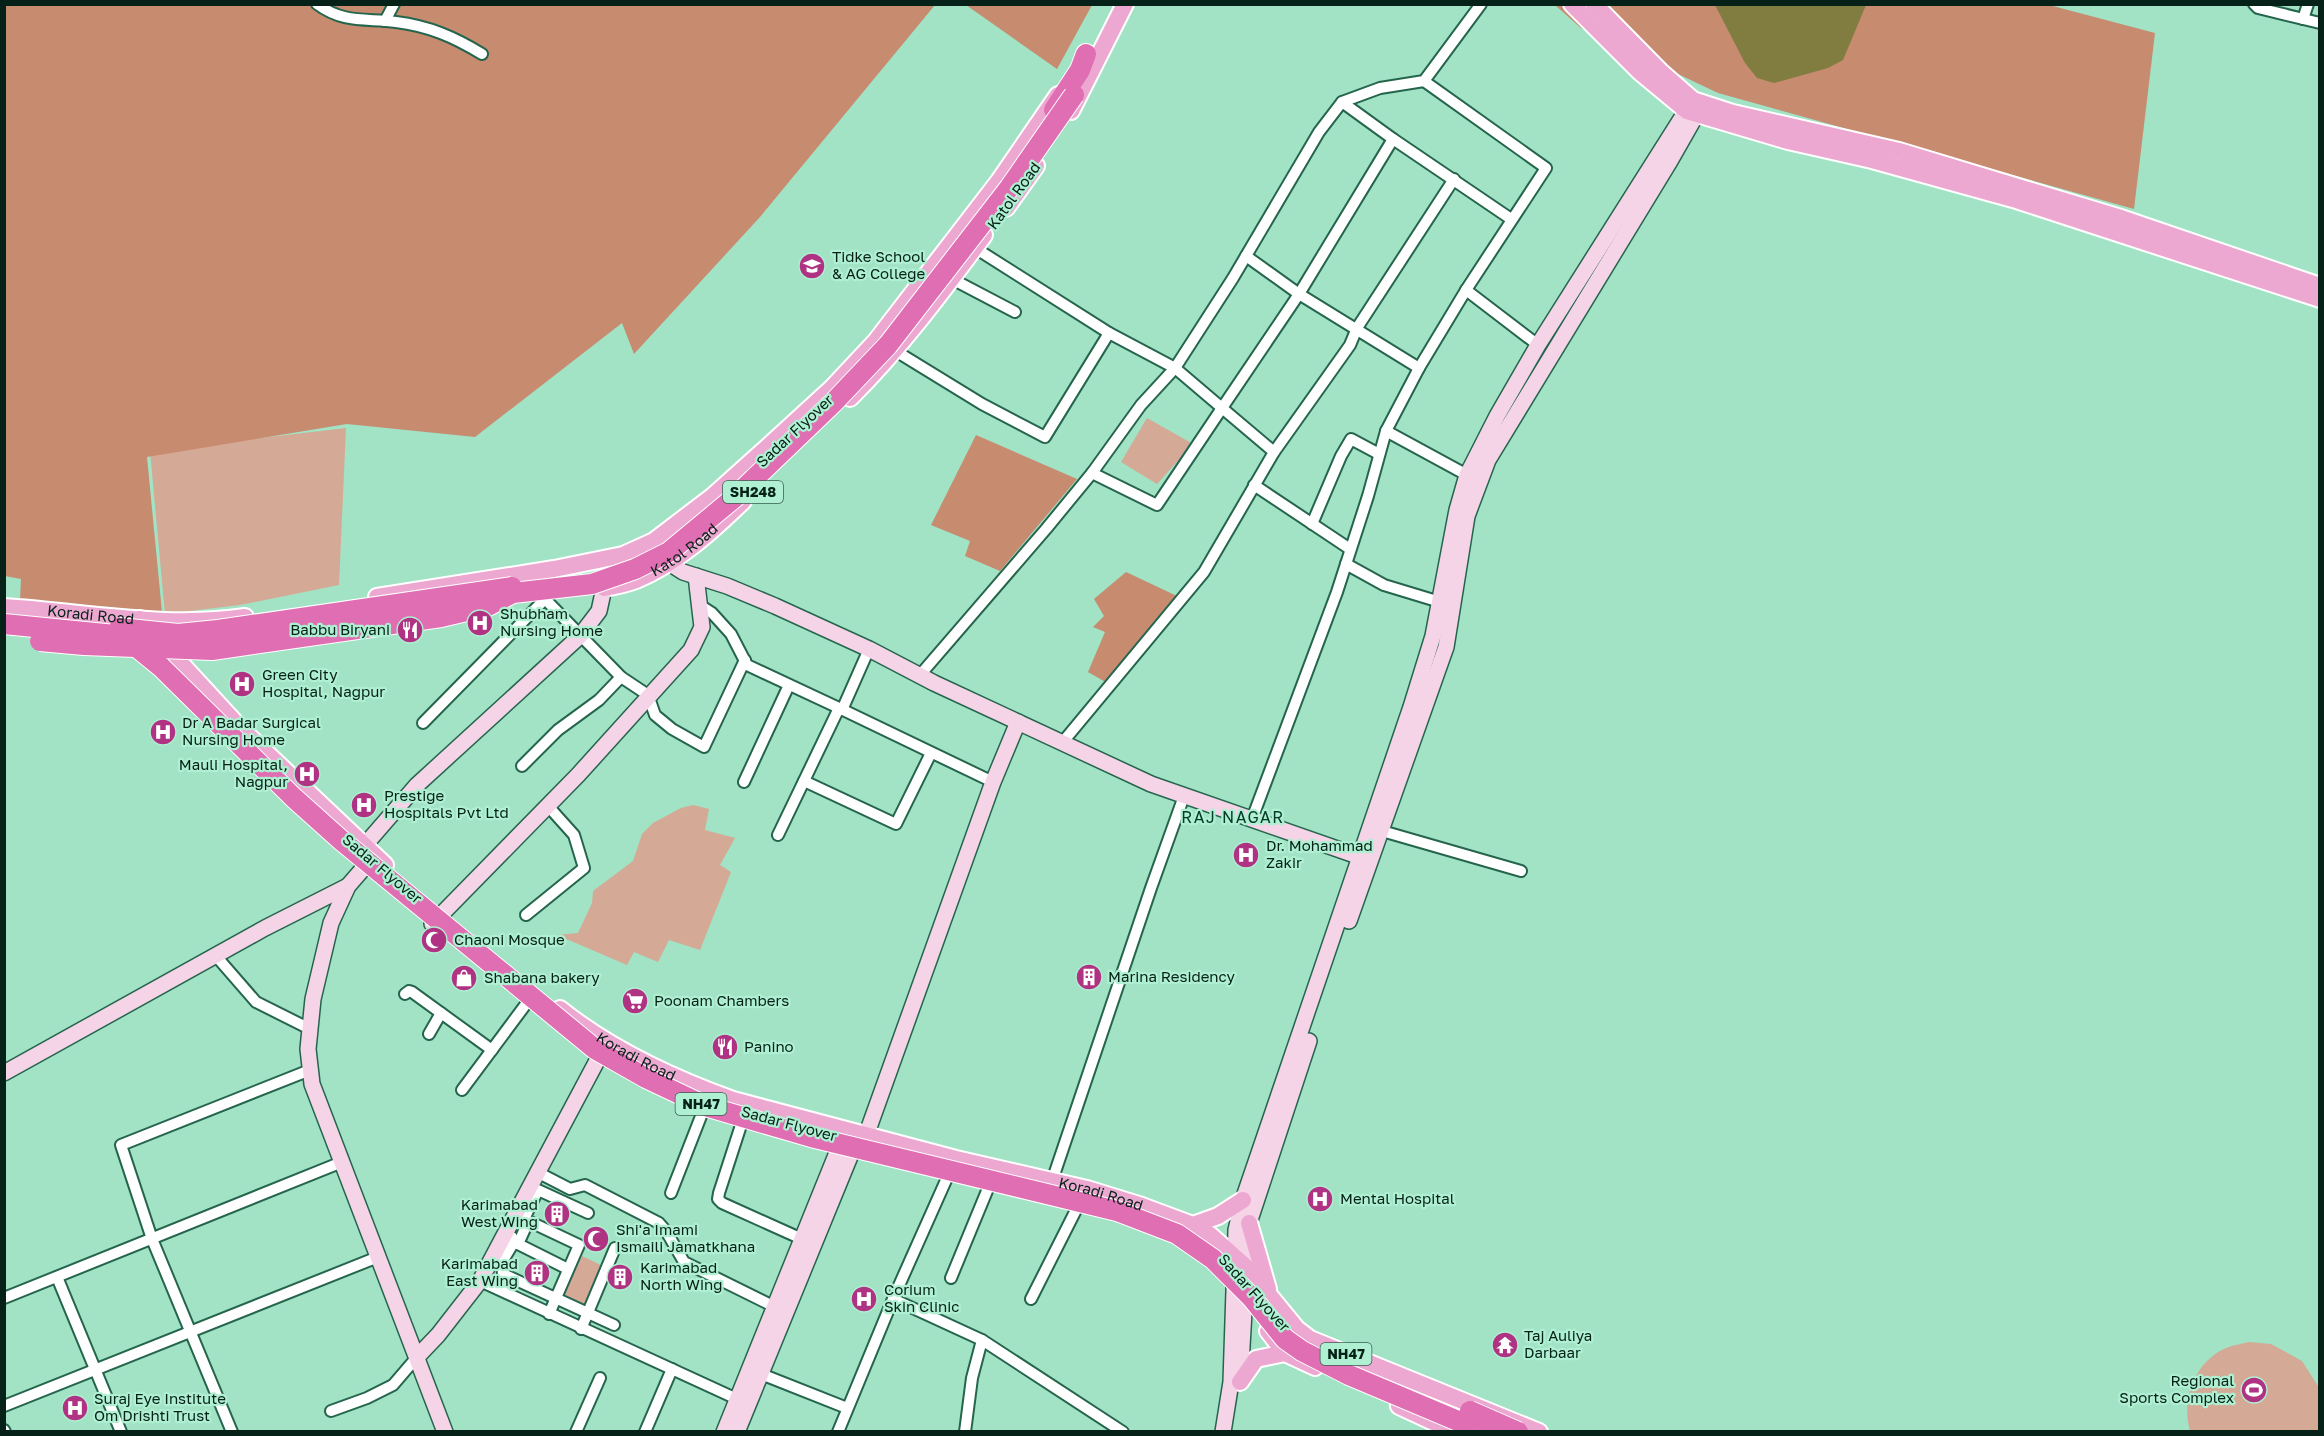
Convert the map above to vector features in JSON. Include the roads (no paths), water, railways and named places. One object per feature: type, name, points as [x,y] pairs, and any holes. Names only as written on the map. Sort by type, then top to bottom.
[{"type":"highway","name":"Sadar Flyover","points":[[4,637],[84,645],[212,650],[450,615],[488,606],[513,593],[592,584],[635,569],[669,552],[693,534],[750,483],[833,403],[888,345],[1010,187],[1090,58]]},
{"type":"highway","name":"Sadar Flyover","points":[[4,618],[116,622],[178,634],[262,625],[520,586],[568,581],[634,562],[686,530],[724,497],[819,410],[884,342],[1004,185],[1070,92]]},
{"type":"highway","name":"Sadar Flyover","points":[[116,622],[166,665],[339,834],[593,1042],[695,1095],[755,1116],[1121,1207],[1180,1228],[1213,1249],[1240,1274],[1292,1335],[1313,1350],[1518,1431]]},
{"type":"highway","name":"Sadar Flyover","points":[[4,624],[115,635],[134,645],[162,667],[294,798],[342,842],[596,1049],[646,1078],[690,1100],[715,1109],[811,1137],[1117,1211],[1176,1234],[1213,1259],[1252,1298],[1285,1339],[1302,1351],[1349,1375],[1484,1431]]},
{"type":"main road","name":"Katol Road","points":[[4,632],[135,641],[210,640],[473,604],[545,599],[636,580],[669,563],[729,515],[857,392],[952,279],[1020,189],[1080,97],[1090,58],[1113,4]]},
{"type":"main road","name":"Katol Road","points":[[176,620],[229,619],[554,569],[623,555],[654,541],[713,496],[781,435],[831,389],[876,341],[1090,58],[1125,4]]},
{"type":"main road","points":[[1572,4],[1640,72],[1695,107],[1788,141],[1872,160],[2013,199],[2319,299]]},
{"type":"main road","points":[[1594,4],[1695,107],[1733,113],[1899,152],[2121,218],[2319,286]]},
{"type":"main road","points":[[1223,1431],[1231,1382],[1234,1287],[1240,1262],[1250,1223],[1366,859],[1366,834],[1411,707],[1433,636],[1457,510],[1467,475],[1497,416],[1538,345],[1695,107]]},
{"type":"main road","points":[[1233,1431],[1240,1382],[1245,1301],[1236,1230],[1243,1200],[1366,859],[1382,831],[1446,647],[1467,516],[1488,460],[1695,107]]},
{"type":"main road","points":[[654,541],[669,563],[683,572],[776,606],[1151,784],[1366,859]]},
{"type":"main road","points":[[436,918],[578,775],[691,650],[702,627],[696,576]]},
{"type":"main road","points":[[445,1431],[312,1084],[308,1049],[313,999],[331,923],[364,857],[417,784],[580,636],[599,611],[604,588]]},
{"type":"main road","name":"Koradi Road","points":[[4,607],[116,622],[140,619],[176,620]]},
{"type":"main road","name":"Koradi Road","points":[[140,619],[164,641],[241,729],[364,857]]},
{"type":"main road","name":"Koradi Road","points":[[116,622],[290,801],[364,857],[529,1000],[599,1057],[633,1078],[691,1108],[849,1153],[947,1178],[1078,1206],[1132,1222],[1197,1252],[1234,1287]]},
{"type":"main road","points":[[196,680],[195,666],[198,656],[210,640]]},
{"type":"main road","points":[[737,1431],[775,1307],[802,1239],[849,1153],[866,1135],[993,782],[1018,722]]},
{"type":"main road","points":[[4,1073],[348,886]]},
{"type":"main road","name":"Koradi Road","points":[[436,918],[604,1041],[698,1087],[744,1103],[866,1135],[1087,1189],[1193,1225],[1210,1234],[1240,1262],[1297,1329],[1310,1339],[1539,1431]]},
{"type":"main road","points":[[417,1357],[438,1335],[512,1235],[537,1172],[599,1057]]},
{"type":"main road","points":[[724,1431],[737,1400],[755,1371],[849,1153]]},
{"type":"main road","points":[[1193,1225],[1218,1216],[1243,1200]]},
{"type":"main road","points":[[1250,1223],[1271,1297]]},
{"type":"main road","name":"NH47","points":[[1234,1287],[1285,1353],[1455,1431]]},
{"type":"main road","points":[[1240,1382],[1256,1359],[1285,1353]]},
{"type":"street","points":[[317,4],[344,18],[385,21],[438,30],[482,54]]},
{"type":"street","points":[[385,21],[394,4]]},
{"type":"street","points":[[1424,81],[1480,4]]},
{"type":"street","points":[[2254,4],[2258,8],[2319,23]]},
{"type":"street","points":[[2304,19],[2308,4]]},
{"type":"street","points":[[920,675],[1092,473],[1141,405],[1175,368],[1246,256],[1319,132],[1341,102],[1380,88],[1424,81],[1546,168],[1466,290],[1419,368],[1386,431],[1346,564],[1252,819]]},
{"type":"street","points":[[1341,102],[1511,219]]},
{"type":"street","points":[[1092,473],[1157,505],[1299,294],[1393,139]]},
{"type":"street","points":[[1062,743],[1204,572],[1274,452],[1350,345],[1357,328],[1454,179]]},
{"type":"street","points":[[975,248],[1109,333],[1175,368],[1274,452]]},
{"type":"street","points":[[1246,256],[1299,294],[1419,368]]},
{"type":"street","points":[[952,279],[1015,312]]},
{"type":"street","points":[[1466,290],[1538,345]]},
{"type":"street","points":[[894,350],[982,404],[1045,437],[1109,333]]},
{"type":"street","points":[[1386,431],[1467,475]]},
{"type":"street","points":[[1312,524],[1341,456],[1351,439],[1379,454]]},
{"type":"street","points":[[1254,485],[1350,549]]},
{"type":"street","points":[[1346,564],[1383,585],[1440,602]]},
{"type":"street","points":[[423,723],[545,599],[621,677],[648,695],[655,715],[672,729],[704,747],[745,660]]},
{"type":"street","points":[[698,601],[731,634],[747,665],[993,782]]},
{"type":"street","points":[[778,835],[869,649]]},
{"type":"street","points":[[522,766],[558,730],[599,700],[621,677]]},
{"type":"street","points":[[744,782],[789,685]]},
{"type":"street","points":[[804,781],[896,824],[931,753]]},
{"type":"street","points":[[1045,1198],[1150,888],[1184,796]]},
{"type":"street","points":[[526,915],[584,868],[574,835],[548,806]]},
{"type":"street","points":[[1382,831],[1521,871]]},
{"type":"street","points":[[216,956],[256,1002],[310,1029]]},
{"type":"street","points":[[405,994],[412,992],[492,1050]]},
{"type":"street","points":[[462,1090],[529,1000]]},
{"type":"street","points":[[429,1034],[441,1013]]},
{"type":"street","points":[[232,1431],[152,1239],[121,1145],[310,1070]]},
{"type":"street","points":[[671,1193],[703,1111]]},
{"type":"street","points":[[742,1122],[718,1199],[722,1203],[802,1239]]},
{"type":"street","points":[[4,1298],[342,1162]]},
{"type":"street","points":[[537,1172],[570,1189],[585,1185],[659,1223],[684,1262],[775,1307]]},
{"type":"street","points":[[838,1431],[947,1178]]},
{"type":"street","points":[[951,1278],[989,1186]]},
{"type":"street","points":[[512,1235],[526,1220],[538,1190],[588,1213]]},
{"type":"street","points":[[1030,1299],[1078,1206]]},
{"type":"street","points":[[526,1220],[518,1224],[512,1235],[502,1262],[503,1274],[614,1325]]},
{"type":"street","points":[[526,1220],[579,1245],[549,1314]]},
{"type":"street","points":[[512,1235],[568,1269]]},
{"type":"street","points":[[581,1329],[615,1248]]},
{"type":"street","points":[[4,1406],[378,1257]]},
{"type":"street","points":[[57,1277],[121,1431]]},
{"type":"street","points":[[480,1281],[737,1400]]},
{"type":"street","points":[[893,1299],[982,1340],[1123,1431]]},
{"type":"street","points":[[966,1430],[972,1378],[982,1340]]},
{"type":"street","points":[[331,1411],[367,1398],[393,1385],[417,1357]]},
{"type":"street","points":[[645,1431],[672,1369]]},
{"type":"street","points":[[755,1371],[847,1408]]},
{"type":"street","points":[[576,1431],[600,1378]]},
{"type":"place","name":"Tidke School & AG College","points":[[812,266]]},
{"type":"place","name":"Shubham Nursing Home","points":[[480,623]]},
{"type":"place","name":"Babbu Biryani","points":[[410,630]]},
{"type":"place","name":"Green City Hospital, Nagpur","points":[[242,684]]},
{"type":"place","name":"Dr A Badar Surgical Nursing Home","points":[[163,732]]},
{"type":"place","name":"Mauli Hospital, Nagpur","points":[[307,774]]},
{"type":"place","name":"Prestige Hospitals Pvt Ltd","points":[[364,805]]},
{"type":"place","name":"Dr. Mohammad Zakir","points":[[1246,855]]},
{"type":"place","name":"Chaoni Mosque","points":[[434,940]]},
{"type":"place","name":"Marina Residency","points":[[1089,977]]},
{"type":"place","name":"Shabana bakery","points":[[464,978]]},
{"type":"place","name":"Poonam Chambers","points":[[635,1001]]},
{"type":"place","name":"Panino","points":[[725,1047]]},
{"type":"place","name":"Mental Hospital","points":[[1320,1199]]},
{"type":"place","name":"Karimabad West Wing","points":[[557,1214]]},
{"type":"place","name":"Shi'a Imami Ismaili Jamatkhana","points":[[596,1239]]},
{"type":"place","name":"Karimabad East Wing","points":[[537,1273]]},
{"type":"place","name":"Karimabad North Wing","points":[[620,1277]]},
{"type":"place","name":"Corium Skin Clinic","points":[[864,1299]]},
{"type":"place","name":"Taj Auliya Darbaar","points":[[1505,1345]]},
{"type":"place","name":"Regional Sports Complex","points":[[2254,1390]]},
{"type":"place","name":"Suraj Eye Institute Om Drishti Trust","points":[[75,1408]]},
{"type":"district","name":"RAJ NAGAR","points":[[1233,817]]}]
